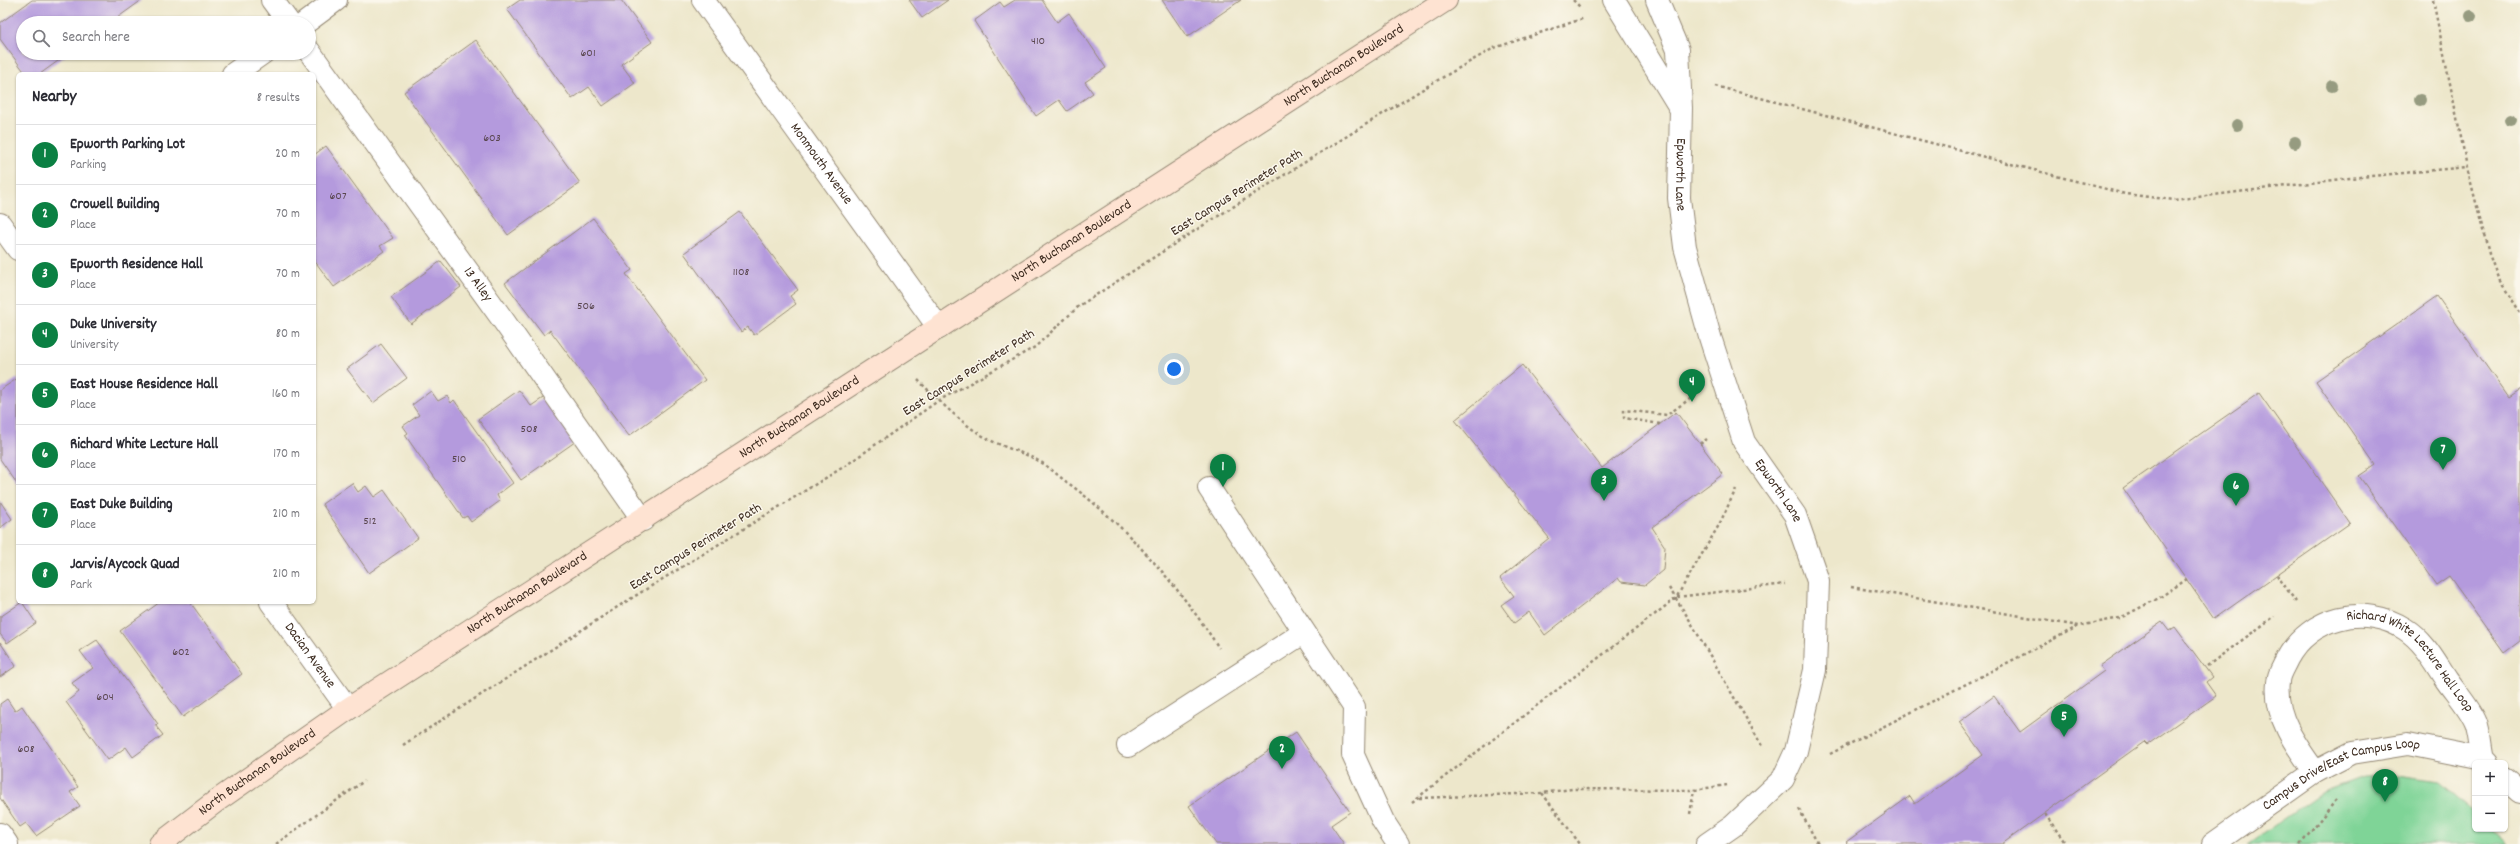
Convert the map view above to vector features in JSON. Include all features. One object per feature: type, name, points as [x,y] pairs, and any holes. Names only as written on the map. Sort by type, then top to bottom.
[{"type":"street","points":[[272,0],[284,16]]},
{"type":"street","points":[[314,16],[336,0]]},
{"type":"street","name":"Monmouth Avenue","points":[[703,0],[939,328]]},
{"type":"street","name":"North Buchanan Boulevard","points":[[160,844],[215,802],[348,709],[643,520],[1446,0]]},
{"type":"street","points":[[1614,0],[1680,108]]},
{"type":"street","name":"Epworth Lane","points":[[1657,0],[1678,50],[1680,108],[1680,198],[1685,246],[1710,337],[1744,442],[1795,515],[1818,581],[1815,670],[1796,751],[1783,779],[1733,826],[1707,844]]},
{"type":"street","points":[[236,72],[253,60]]},
{"type":"street","name":"13 Alley","points":[[315,60],[503,320],[643,520]]},
{"type":"street","points":[[1209,488],[1303,633],[1354,707],[1353,755],[1383,821],[1398,844]]},
{"type":"street","name":"Dacian Avenue","points":[[272,604],[348,709]]},
{"type":"street","name":"Richard White Lecture Hall Loop","points":[[2315,772],[2298,749],[2284,723],[2278,694],[2278,680],[2298,643],[2318,625],[2344,617],[2368,617],[2395,623],[2424,646],[2476,723],[2485,760]]},
{"type":"street","points":[[1128,746],[1303,633]]},
{"type":"street","name":"Campus Drive/East Campus Loop","points":[[2213,844],[2315,772],[2352,753],[2408,744],[2480,760]]},
{"type":"street","points":[[2508,782],[2520,792]]},
{"type":"street","points":[[0,834],[7,844]]},
{"type":"path","points":[[2433,0],[2467,167],[2489,254],[2498,278],[2520,312]]},
{"type":"path","name":"East Campus Perimeter Path","points":[[403,745],[619,606],[845,466],[938,401],[1035,347],[1079,306],[1199,228],[1431,84],[1494,48],[1590,15]]},
{"type":"path","points":[[1715,86],[2125,194],[2174,200],[2350,178],[2467,167]]},
{"type":"path","points":[[917,380],[938,401],[989,440],[1037,460],[1084,495],[1129,536],[1165,576],[1200,619],[1236,676]]},
{"type":"path","points":[[1660,424],[1624,418],[1624,410],[1667,415],[1693,395],[1696,402]]},
{"type":"path","points":[[1700,444],[1705,440]]},
{"type":"path","points":[[1383,821],[1419,798],[1676,598],[1719,525],[1739,482]]},
{"type":"path","points":[[1783,779],[2079,626],[2120,618],[2159,598],[2186,579]]},
{"type":"path","points":[[1676,598],[1818,581],[2079,626]]},
{"type":"path","points":[[1668,588],[1676,598],[1764,750]]},
{"type":"path","points":[[2289,606],[2295,602]]},
{"type":"path","points":[[2207,666],[2276,615]]},
{"type":"path","points":[[276,844],[364,781]]},
{"type":"path","points":[[1419,798],[1542,793],[1572,789],[1694,790],[1732,784]]},
{"type":"path","points":[[1542,793],[1580,844]]},
{"type":"path","points":[[2045,814],[2066,844]]},
{"type":"green space","points":[[2397,776],[2440,782],[2472,810],[2472,832],[2495,832],[2508,844],[2248,844],[2323,792],[2364,777]]},
{"type":"building","points":[[32,0],[142,0],[120,16],[16,16],[16,60],[59,60],[43,72],[25,72],[0,39],[0,23]]},
{"type":"building","points":[[520,0],[621,0],[652,42],[621,64],[635,83],[603,106],[589,87],[572,99],[507,9]]},
{"type":"building","points":[[909,0],[948,0],[922,18]]},
{"type":"building","points":[[1015,0],[1042,0],[1057,22],[1069,13],[1106,68],[1085,82],[1093,93],[1067,111],[1059,100],[1036,116],[974,21],[1000,2],[1004,7]]},
{"type":"building","points":[[1162,0],[1241,0],[1187,37]]},
{"type":"building","points":[[476,40],[580,183],[508,235],[404,92]]},
{"type":"building","points":[[326,146],[393,238],[380,246],[384,251],[334,287],[316,263],[316,154]]},
{"type":"building","points":[[740,212],[798,290],[790,296],[796,304],[754,335],[748,327],[741,332],[684,253]]},
{"type":"building","points":[[593,218],[632,270],[626,274],[705,380],[629,436],[550,330],[544,335],[505,283]]},
{"type":"building","points":[[441,261],[461,287],[411,324],[391,297]]},
{"type":"building","points":[[2437,296],[2508,397],[2520,389],[2520,641],[2504,653],[2449,576],[2436,585],[2359,476],[2375,465],[2316,381]]},
{"type":"building","points":[[381,344],[407,378],[373,403],[347,369]]},
{"type":"building","points":[[1522,365],[1602,468],[1676,412],[1723,474],[1652,527],[1665,547],[1663,570],[1645,585],[1621,582],[1618,578],[1545,635],[1529,612],[1514,623],[1501,605],[1514,596],[1500,578],[1549,538],[1455,420]]},
{"type":"building","points":[[16,379],[16,482],[0,459],[0,390]]},
{"type":"building","points":[[519,390],[531,406],[549,394],[579,439],[521,480],[478,419]]},
{"type":"building","points":[[431,391],[438,401],[447,396],[451,403],[454,400],[513,483],[497,495],[500,501],[471,522],[467,516],[463,518],[405,435],[408,433],[403,426],[419,415],[412,405]]},
{"type":"building","points":[[2259,393],[2350,523],[2214,619],[2123,488]]},
{"type":"building","points":[[352,483],[358,492],[366,486],[374,497],[384,490],[418,538],[369,573],[322,504]]},
{"type":"building","points":[[0,501],[12,519],[0,528]]},
{"type":"building","points":[[19,604],[23,604],[36,623],[7,643],[0,634],[0,617]]},
{"type":"building","points":[[157,604],[191,604],[242,674],[183,717],[120,631]]},
{"type":"building","points":[[2162,622],[2169,631],[2175,627],[2212,677],[2206,682],[2216,696],[2147,745],[2144,742],[2002,844],[1848,844],[1846,842],[1910,796],[1915,804],[1983,755],[1959,722],[1994,696],[2020,732],[2104,671],[2100,666]]},
{"type":"building","points":[[97,640],[158,724],[155,725],[163,735],[133,757],[126,747],[108,760],[66,702],[79,692],[72,683],[93,668],[80,651]]},
{"type":"building","points":[[0,642],[16,666],[0,677]]},
{"type":"building","points":[[7,699],[15,711],[22,706],[78,787],[70,792],[80,806],[36,836],[26,823],[20,827],[0,798],[0,704]]},
{"type":"building","points":[[1296,732],[1350,812],[1331,825],[1344,844],[1216,844],[1189,806]]},
{"type":"place","name":"Duke University","points":[[1692,402]]},
{"type":"place","name":"East Duke Building","points":[[2443,470]]},
{"type":"place","name":"Epworth Parking Lot","points":[[1223,487]]},
{"type":"place","name":"Epworth Residence Hall","points":[[1604,501]]},
{"type":"place","name":"Richard White Lecture Hall","points":[[2236,506]]},
{"type":"place","name":"East House Residence Hall","points":[[2064,737]]},
{"type":"place","name":"Crowell Building","points":[[1282,769]]},
{"type":"place","name":"Jarvis/Aycock Quad","points":[[2385,802]]}]
